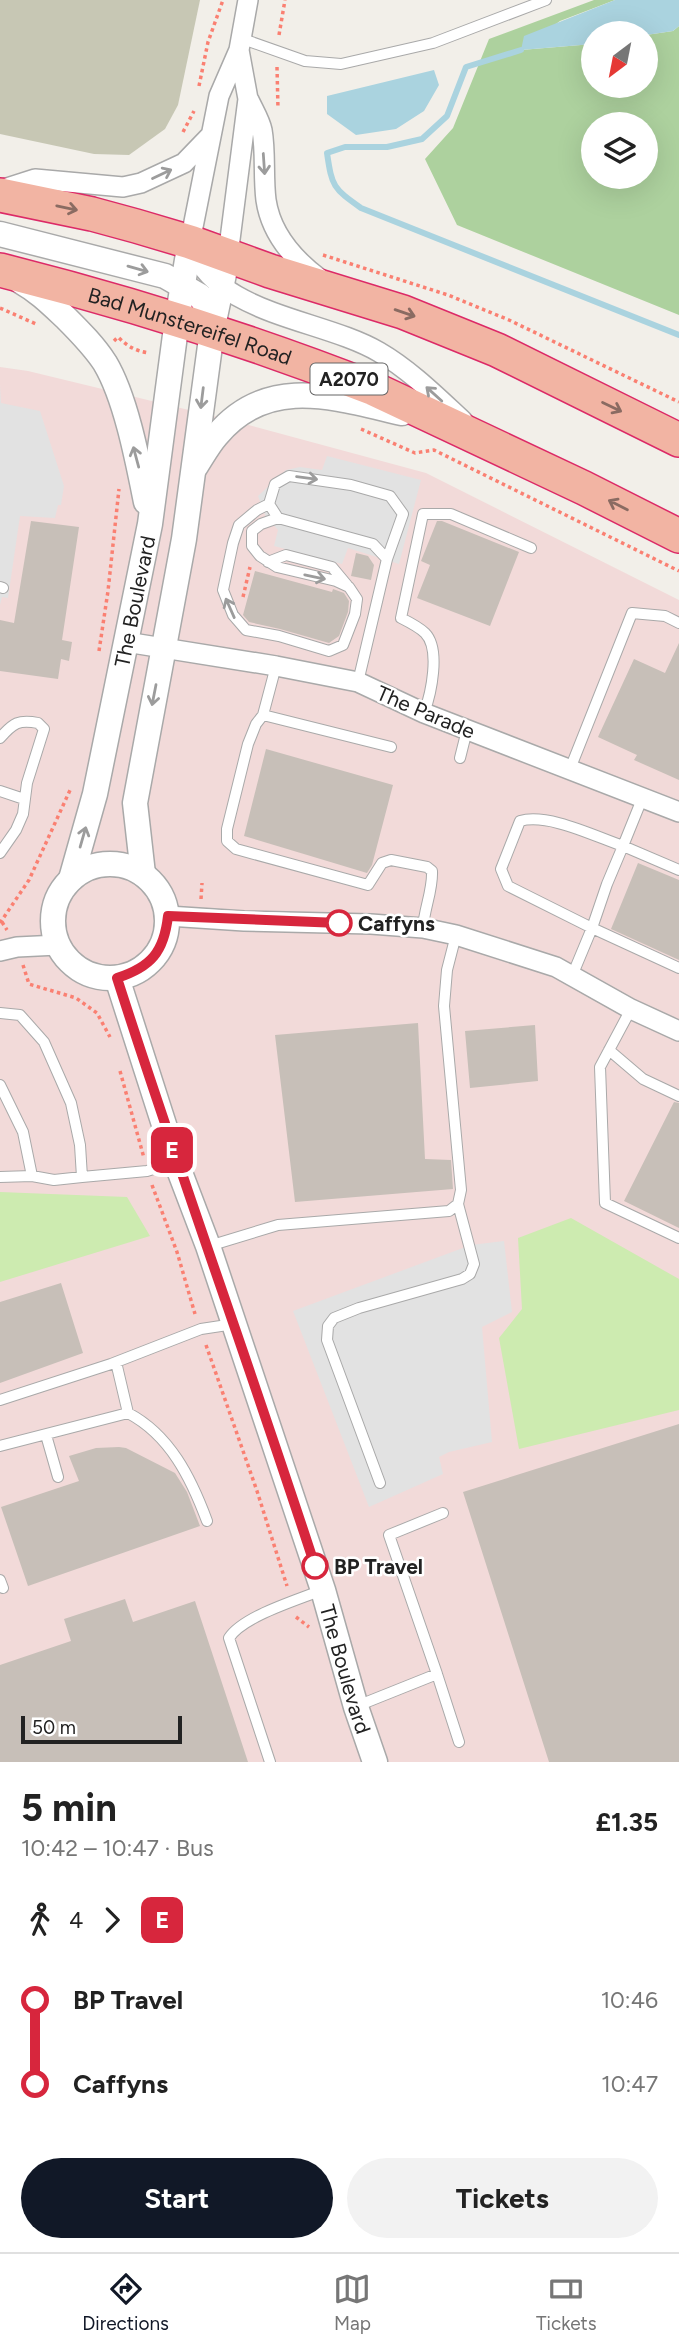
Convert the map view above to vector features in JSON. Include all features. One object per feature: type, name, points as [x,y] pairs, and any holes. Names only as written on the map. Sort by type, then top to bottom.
[{"type":"highway","points":[[0,193],[92,214],[190,242],[224,271],[270,271],[403,312],[459,333],[679,440]]},
{"type":"highway","name":"Bad Munstereifel Road","points":[[0,270],[177,320],[345,377],[679,536]]},
{"type":"street","points":[[190,242],[219,96],[239,44],[247,0]]},
{"type":"street","points":[[239,44],[248,99],[262,128],[266,202],[282,243],[303,266],[340,293]]},
{"type":"street","points":[[248,99],[224,271],[232,294],[379,352],[427,388],[484,441]]},
{"type":"street","points":[[0,193],[35,179],[122,187],[141,183],[184,163],[211,134]]},
{"type":"street","points":[[0,234],[165,276],[200,296],[208,309],[212,331]]},
{"type":"street","name":"The Boulevard","points":[[71,879],[95,794],[150,524],[190,242]]},
{"type":"street","points":[[0,270],[38,292],[76,328],[106,365],[126,419],[150,524]]},
{"type":"street","name":"The Boulevard","points":[[143,874],[135,803],[184,539],[212,331],[224,271]]},
{"type":"street","points":[[194,468],[218,434],[246,409],[272,397],[318,395],[443,422]]},
{"type":"street","name":"The Parade","points":[[126,642],[358,682],[424,713],[679,812]]},
{"type":"street","points":[[105,864],[125,866],[143,874],[157,888],[168,916],[166,936],[153,959],[138,972],[117,978],[98,977],[79,970],[67,958],[58,945],[53,917],[58,898],[71,879],[88,868],[105,864]]},
{"type":"street","points":[[168,916],[423,928],[456,935],[556,967],[631,1009],[679,1031]]},
{"type":"street","points":[[9,949],[58,945]]},
{"type":"street","name":"The Boulevard","points":[[117,978],[176,1162],[208,1247],[323,1590],[356,1707],[375,1762]]},
{"type":"lane","points":[[239,44],[276,51],[305,61],[341,64],[433,43],[546,0]]},
{"type":"lane","points":[[269,505],[275,484],[289,475],[351,485],[390,496],[403,514],[387,559],[358,682]]},
{"type":"lane","points":[[269,505],[278,518]]},
{"type":"lane","points":[[269,505],[257,510],[239,525],[224,579],[223,590],[233,615],[246,631],[279,636],[329,651],[343,645],[355,614],[357,599],[349,587],[276,567],[264,559],[251,546],[252,531],[261,524],[278,518],[373,544],[387,559]]},
{"type":"lane","points":[[424,713],[434,679],[431,643],[426,633],[401,618],[424,513],[451,514],[531,548]]},
{"type":"lane","points":[[570,769],[632,613],[665,616],[679,623]]},
{"type":"lane","points":[[276,666],[264,715],[256,724],[248,744],[226,829],[227,841],[236,849],[368,885],[382,863],[391,860],[427,867],[432,871],[432,880],[424,908],[423,928]]},
{"type":"lane","points":[[264,715],[391,747]]},
{"type":"lane","points":[[0,738],[10,726],[25,720],[38,723],[44,729],[27,783],[23,814],[0,853]]},
{"type":"lane","points":[[460,758],[467,730]]},
{"type":"lane","points":[[0,791],[24,799]]},
{"type":"lane","points":[[571,977],[642,799]]},
{"type":"lane","points":[[679,870],[623,846],[532,817],[520,821],[501,869],[508,886],[679,968]]},
{"type":"lane","points":[[380,1483],[327,1340],[328,1326],[334,1318],[359,1308],[462,1279],[470,1273],[474,1264],[458,1204],[461,1190],[444,1006],[447,970],[456,935]]},
{"type":"lane","points":[[631,1009],[600,1067],[605,1203],[679,1238]]},
{"type":"lane","points":[[0,1013],[20,1015],[44,1042],[71,1103],[80,1145],[82,1177]]},
{"type":"lane","points":[[608,1051],[643,1079],[679,1096]]},
{"type":"lane","points":[[0,1084],[23,1132],[32,1176]]},
{"type":"lane","points":[[0,1177],[32,1176],[54,1180],[147,1171],[176,1162]]},
{"type":"lane","points":[[208,1247],[278,1226],[449,1212],[458,1204]]},
{"type":"lane","points":[[0,1400],[116,1362],[201,1329],[234,1324]]},
{"type":"lane","points":[[116,1362],[128,1413],[154,1430],[170,1449],[193,1482],[207,1521]]},
{"type":"lane","points":[[0,1446],[128,1413]]},
{"type":"lane","points":[[46,1435],[58,1477]]},
{"type":"lane","points":[[443,1513],[389,1535],[459,1742]]},
{"type":"lane","points":[[270,1762],[229,1638],[233,1631],[274,1608],[323,1590]]},
{"type":"lane","points":[[356,1707],[437,1674]]},
{"type":"path","points":[[197,96],[208,43],[223,0]]},
{"type":"path","points":[[278,111],[276,51],[285,0]]},
{"type":"path","points":[[181,134],[194,110]]},
{"type":"path","points":[[321,254],[435,290],[509,320],[679,402]]},
{"type":"path","points":[[0,308],[31,320],[42,328]]},
{"type":"path","points":[[353,425],[415,453],[434,450],[679,571]]},
{"type":"path","points":[[98,658],[120,477]]},
{"type":"path","points":[[233,615],[242,604],[250,567],[264,559]]},
{"type":"path","points":[[72,786],[29,880],[1,922],[9,949],[29,984],[76,998],[97,1013],[113,1041]]},
{"type":"path","points":[[119,1066],[139,1141]]},
{"type":"path","points":[[153,1187],[177,1252],[189,1296]]},
{"type":"path","points":[[208,1353],[257,1491],[292,1602]]},
{"type":"shaded area","points":[[0,0],[200,0],[178,105],[165,129],[129,155],[94,154],[0,134]]},
{"type":"shaded area","points":[[0,367],[28,371],[226,419],[426,473],[679,600],[679,1762],[0,1762]]},
{"type":"shaded area","points":[[0,385],[1,403],[40,411],[64,486],[61,505],[58,505],[55,518],[20,516],[8,598],[2,597],[0,605]]},
{"type":"shaded area","points":[[327,456],[421,480],[399,564],[348,548],[342,564],[274,546],[278,530],[265,515],[258,496],[286,470],[300,467],[322,470]]},
{"type":"shaded area","points":[[504,1241],[512,1312],[482,1327],[492,1442],[439,1457],[443,1474],[369,1507],[293,1311],[471,1245]]},
{"type":"green space","points":[[594,0],[615,0],[560,21],[521,50],[581,45],[581,98],[658,98],[658,33],[673,31],[679,26],[679,315],[457,225],[425,159],[453,128],[489,39]]},
{"type":"green space","points":[[0,1192],[127,1197],[150,1236],[0,1282]]},
{"type":"green space","points":[[571,1218],[679,1279],[679,1410],[519,1449],[499,1338],[522,1309],[518,1238]]},
{"type":"water","points":[[615,0],[679,0],[679,26],[673,31],[658,33],[658,21],[581,21],[581,45],[521,50],[524,36]]},
{"type":"water","points":[[434,70],[439,85],[424,111],[396,129],[356,135],[327,114],[327,96]]},
{"type":"building","points":[[31,521],[79,527],[62,640],[72,642],[69,661],[61,659],[58,679],[0,671],[0,620],[14,623]]},
{"type":"building","points":[[437,521],[519,552],[490,626],[417,598],[430,565],[421,561]]},
{"type":"building","points":[[356,553],[368,556],[374,565],[371,580],[351,576]]},
{"type":"building","points":[[255,571],[344,593],[349,601],[348,612],[339,636],[329,643],[249,622],[243,615]]},
{"type":"building","points":[[679,643],[679,780],[634,760],[637,755],[598,737],[634,659],[665,673]]},
{"type":"building","points":[[266,749],[393,785],[372,865],[367,873],[244,836]]},
{"type":"building","points":[[638,863],[679,880],[679,960],[611,929]]},
{"type":"building","points":[[418,1023],[425,1159],[451,1160],[453,1189],[295,1202],[275,1035]]},
{"type":"building","points":[[535,1025],[538,1081],[470,1088],[465,1031]]},
{"type":"building","points":[[674,1102],[679,1103],[679,1228],[624,1201]]},
{"type":"building","points":[[61,1283],[83,1353],[0,1383],[0,1302]]},
{"type":"building","points":[[679,1424],[679,1762],[549,1762],[463,1492]]},
{"type":"building","points":[[119,1447],[175,1473],[187,1492],[200,1526],[28,1586],[1,1507],[79,1481],[69,1456],[96,1448]]},
{"type":"building","points":[[125,1599],[133,1622],[195,1601],[248,1762],[0,1762],[0,1665],[71,1641],[64,1619]]},
{"type":"waterway","points":[[521,50],[466,67],[447,116],[422,139],[387,147],[345,147],[327,153],[335,186],[361,208],[679,335]]},
{"type":"bus line","name":"E","points":[[315,1566],[208,1247],[176,1162],[117,978],[138,972],[153,959],[166,936],[168,916],[339,923]]},
{"type":"place","name":"Caffyns","points":[[339,923]]},
{"type":"place","name":"BP Travel","points":[[315,1566]]}]
